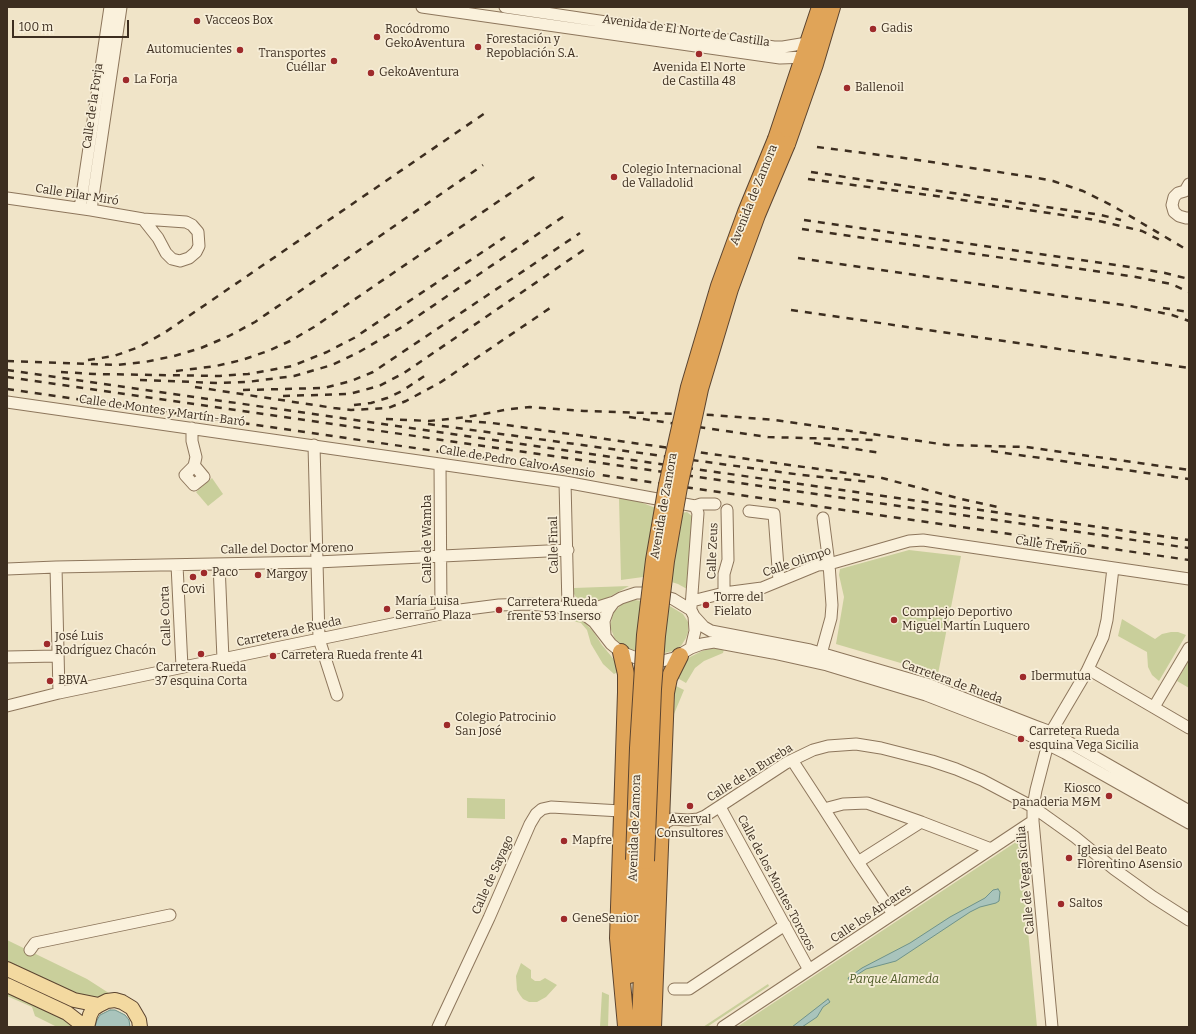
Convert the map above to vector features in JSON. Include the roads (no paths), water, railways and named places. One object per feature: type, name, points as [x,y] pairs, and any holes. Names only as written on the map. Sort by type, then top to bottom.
[{"type":"highway","name":"Avenida de Zamora","points":[[630,1027],[630,979],[640,861],[640,718],[645,636],[654,560],[667,485],[689,387],[718,286],[746,212],[782,141],[813,49],[820,7]]},
{"type":"highway","name":"Avenida de Zamora","points":[[782,141],[796,82],[832,7]]},
{"type":"highway","points":[[621,652],[626,674],[618,938],[630,1027]]},
{"type":"highway","points":[[653,1027],[666,693],[669,678],[686,652]]},
{"type":"main road","points":[[7,969],[74,1000],[99,1005]]},
{"type":"main road","points":[[7,985],[67,1013],[86,1027],[90,1015],[99,1005],[106,1001],[115,1000],[128,1004],[136,1013],[140,1027]]},
{"type":"street","name":"Calle de la Forja","points":[[86,209],[110,7]]},
{"type":"street","name":"Calle de la Forja","points":[[86,209],[121,7]]},
{"type":"street","name":"Avenida de El Norte de Castilla","points":[[422,7],[780,58],[788,62],[792,67],[796,82]]},
{"type":"street","name":"Avenida de El Norte de Castilla","points":[[505,7],[783,48],[813,49]]},
{"type":"street","name":"Avenida de El Norte de Castilla","points":[[780,58],[813,49]]},
{"type":"street","points":[[1189,184],[1185,191],[1178,193],[1174,197],[1172,205],[1174,212],[1179,216],[1189,218]]},
{"type":"street","name":"Calle Pilar Miró","points":[[7,198],[143,219],[186,222],[192,225],[198,232],[200,238],[199,246],[196,252],[189,258],[180,261],[172,259],[166,253],[158,238],[143,219]]},
{"type":"street","name":"Calle de Montes y Martín-Baró","points":[[7,402],[314,445]]},
{"type":"street","points":[[192,428],[192,441],[196,457],[194,465]]},
{"type":"street","points":[[314,445],[320,639],[337,695]]},
{"type":"street","name":"Calle de Pedro Calvo Asensio","points":[[314,445],[566,482],[695,506],[701,504],[715,504]]},
{"type":"street","name":"Calle de Wamba","points":[[440,464],[441,614]]},
{"type":"street","name":"Calle Final","points":[[566,482],[568,550],[573,608]]},
{"type":"street","points":[[573,608],[594,622],[611,644],[621,652],[639,659],[651,661],[668,660],[686,652],[695,631],[692,609],[698,513],[695,506]]},
{"type":"street","name":"Calle Zeus","points":[[724,593],[724,574],[728,560],[727,510]]},
{"type":"street","points":[[749,511],[774,514],[779,581]]},
{"type":"street","points":[[821,654],[831,618],[832,604],[823,518]]},
{"type":"street","name":"Calle Treviño","points":[[910,541],[923,540],[938,542],[1189,579]]},
{"type":"street","name":"Calle Olimpo","points":[[692,609],[724,593],[762,588],[818,565],[829,564],[910,541]]},
{"type":"street","name":"Calle del Doctor Moreno","points":[[7,569],[317,562],[568,550]]},
{"type":"street","points":[[219,564],[223,659]]},
{"type":"street","name":"Calle Corta","points":[[177,565],[182,667]]},
{"type":"street","points":[[56,567],[59,693]]},
{"type":"street","name":"Calle de Vega Sicilia","points":[[1052,1027],[1033,821],[1036,790],[1051,732],[1088,669],[1103,637],[1107,620],[1113,568]]},
{"type":"street","points":[[605,635],[605,616],[608,610],[614,602],[636,593],[652,593],[673,599],[692,609]]},
{"type":"street","name":"Carretera de Rueda","points":[[7,706],[59,693],[441,614],[499,605],[539,604],[573,608],[595,608],[614,602]]},
{"type":"street","name":"Carretera de Rueda","points":[[692,609],[704,627],[711,631],[821,654],[930,685],[1051,732],[1189,811]]},
{"type":"street","name":"Carretera de Rueda","points":[[686,652],[702,644],[720,643],[827,665],[926,695],[1027,734],[1189,823]]},
{"type":"street","points":[[1154,707],[1189,648]]},
{"type":"street","points":[[7,657],[58,656]]},
{"type":"street","points":[[1088,669],[1189,728]]},
{"type":"street","name":"Calle de la Bureba","points":[[661,825],[672,820],[698,819],[706,816],[792,760],[813,750],[828,746],[856,744],[881,748],[932,761],[982,780],[1034,807],[1120,873],[1153,897],[1189,920]]},
{"type":"street","points":[[792,760],[893,914]]},
{"type":"street","points":[[824,809],[843,804],[867,803],[991,849]]},
{"type":"street","name":"Calle de los Montes Torozos","points":[[720,807],[809,970]]},
{"type":"street","name":"Calle de Sayago","points":[[438,1027],[489,918],[530,824],[536,814],[542,809],[551,808],[622,811]]},
{"type":"street","name":"Calle los Ancares","points":[[723,1027],[1033,821]]},
{"type":"street","points":[[858,862],[921,822]]},
{"type":"street","points":[[30,950],[35,943],[170,915]]},
{"type":"street","points":[[674,989],[689,989],[785,926]]},
{"type":"water","points":[[998,889],[1000,892],[999,901],[996,903],[980,907],[970,912],[896,961],[866,969],[849,980],[848,978],[862,968],[910,943],[950,917],[985,898],[993,890]]},
{"type":"water","points":[[828,999],[830,1002],[823,1007],[817,1017],[802,1027],[792,1027]]},
{"type":"water","points":[[110,1010],[115,1010],[125,1015],[129,1020],[130,1027],[95,1027],[100,1015]]},
{"type":"railway","points":[[88,360],[114,356],[139,347],[164,333],[488,111]]},
{"type":"railway","points":[[817,147],[904,158],[1053,181],[1083,191],[1113,206],[1189,251]]},
{"type":"railway","points":[[7,361],[116,365],[145,362],[174,356],[201,348],[229,336],[255,322],[483,165]]},
{"type":"railway","points":[[811,172],[1101,215],[1121,220]]},
{"type":"railway","points":[[176,371],[216,366],[242,360],[268,351],[290,341],[314,327],[540,173]]},
{"type":"railway","points":[[808,179],[936,196],[1095,220],[1142,231],[1160,240]]},
{"type":"railway","points":[[140,380],[219,383],[247,382],[294,376],[332,365],[359,352],[402,327],[567,214]]},
{"type":"railway","points":[[804,220],[1130,267],[1189,279]]},
{"type":"railway","points":[[802,229],[1136,277],[1171,284],[1189,292]]},
{"type":"railway","points":[[243,390],[324,388],[351,381],[373,372],[580,233]]},
{"type":"railway","points":[[61,372],[220,376],[248,374],[292,366],[327,352],[354,338],[505,237]]},
{"type":"railway","points":[[283,396],[349,394],[379,386],[404,373],[588,247]]},
{"type":"railway","points":[[798,258],[1130,306],[1172,315],[1189,321]]},
{"type":"railway","points":[[195,387],[351,410],[388,408],[406,401],[441,382],[553,306]]},
{"type":"railway","points":[[1163,308],[1189,312]]},
{"type":"railway","points":[[791,310],[1189,368]]},
{"type":"railway","points":[[7,370],[1189,540]]},
{"type":"railway","points":[[354,405],[371,403],[387,398],[402,391],[426,375]]},
{"type":"railway","points":[[7,377],[1189,548]]},
{"type":"railway","points":[[7,389],[1189,560]]},
{"type":"railway","points":[[386,419],[429,421],[467,417],[530,407],[584,411],[712,415],[775,420],[947,445],[1026,447],[1189,470]]},
{"type":"railway","points":[[629,417],[768,437],[876,440]]},
{"type":"railway","points":[[465,421],[492,423],[882,478],[961,499],[998,507]]},
{"type":"railway","points":[[428,424],[802,475],[871,482]]},
{"type":"railway","points":[[814,443],[882,453]]},
{"type":"railway","points":[[991,451],[1189,479]]},
{"type":"place","name":"Vacceos Box","points":[[197,21]]},
{"type":"place","name":"Gadis","points":[[873,29]]},
{"type":"place","name":"Rocódromo GekoAventura","points":[[377,37]]},
{"type":"place","name":"Forestación y Repoblación S.A.","points":[[478,47]]},
{"type":"place","name":"Automucientes","points":[[240,50]]},
{"type":"place","name":"Avenida El Norte de Castilla 48","points":[[699,54]]},
{"type":"place","name":"Transportes Cuéllar","points":[[334,61]]},
{"type":"place","name":"GekoAventura","points":[[371,73]]},
{"type":"place","name":"La Forja","points":[[126,80]]},
{"type":"place","name":"Ballenoil","points":[[847,88]]},
{"type":"place","name":"Colegio Internacional de Valladolid","points":[[614,177]]},
{"type":"place","name":"Paco","points":[[204,573]]},
{"type":"place","name":"Margoy","points":[[258,575]]},
{"type":"place","name":"Covi","points":[[193,577]]},
{"type":"place","name":"Torre del Fielato","points":[[706,605]]},
{"type":"place","name":"María Luisa Serrano Plaza","points":[[387,609]]},
{"type":"place","name":"Carretera Rueda frente 53 Inserso","points":[[499,610]]},
{"type":"place","name":"Complejo Deportivo Miguel Martín Luquero","points":[[894,620]]},
{"type":"place","name":"José Luis Rodríguez Chacón","points":[[47,644]]},
{"type":"place","name":"Carretera Rueda 37 esquina Corta","points":[[201,654]]},
{"type":"place","name":"Carretera Rueda frente 41","points":[[273,656]]},
{"type":"place","name":"Ibermutua","points":[[1023,677]]},
{"type":"place","name":"BBVA","points":[[50,681]]},
{"type":"place","name":"Colegio Patrocinio San José","points":[[447,725]]},
{"type":"place","name":"Carretera Rueda esquina Vega Sicilia","points":[[1021,739]]},
{"type":"place","name":"Kiosco panaderia M&M","points":[[1109,796]]},
{"type":"place","name":"Axerval Consultores","points":[[690,806]]},
{"type":"place","name":"Mapfre","points":[[564,841]]},
{"type":"place","name":"Iglesia del Beato Florentino Asensio","points":[[1069,858]]},
{"type":"place","name":"Saltos","points":[[1061,904]]},
{"type":"place","name":"GeneSenior","points":[[564,919]]},
{"type":"park label","name":"Parque Alameda","points":[[894,980]]}]
